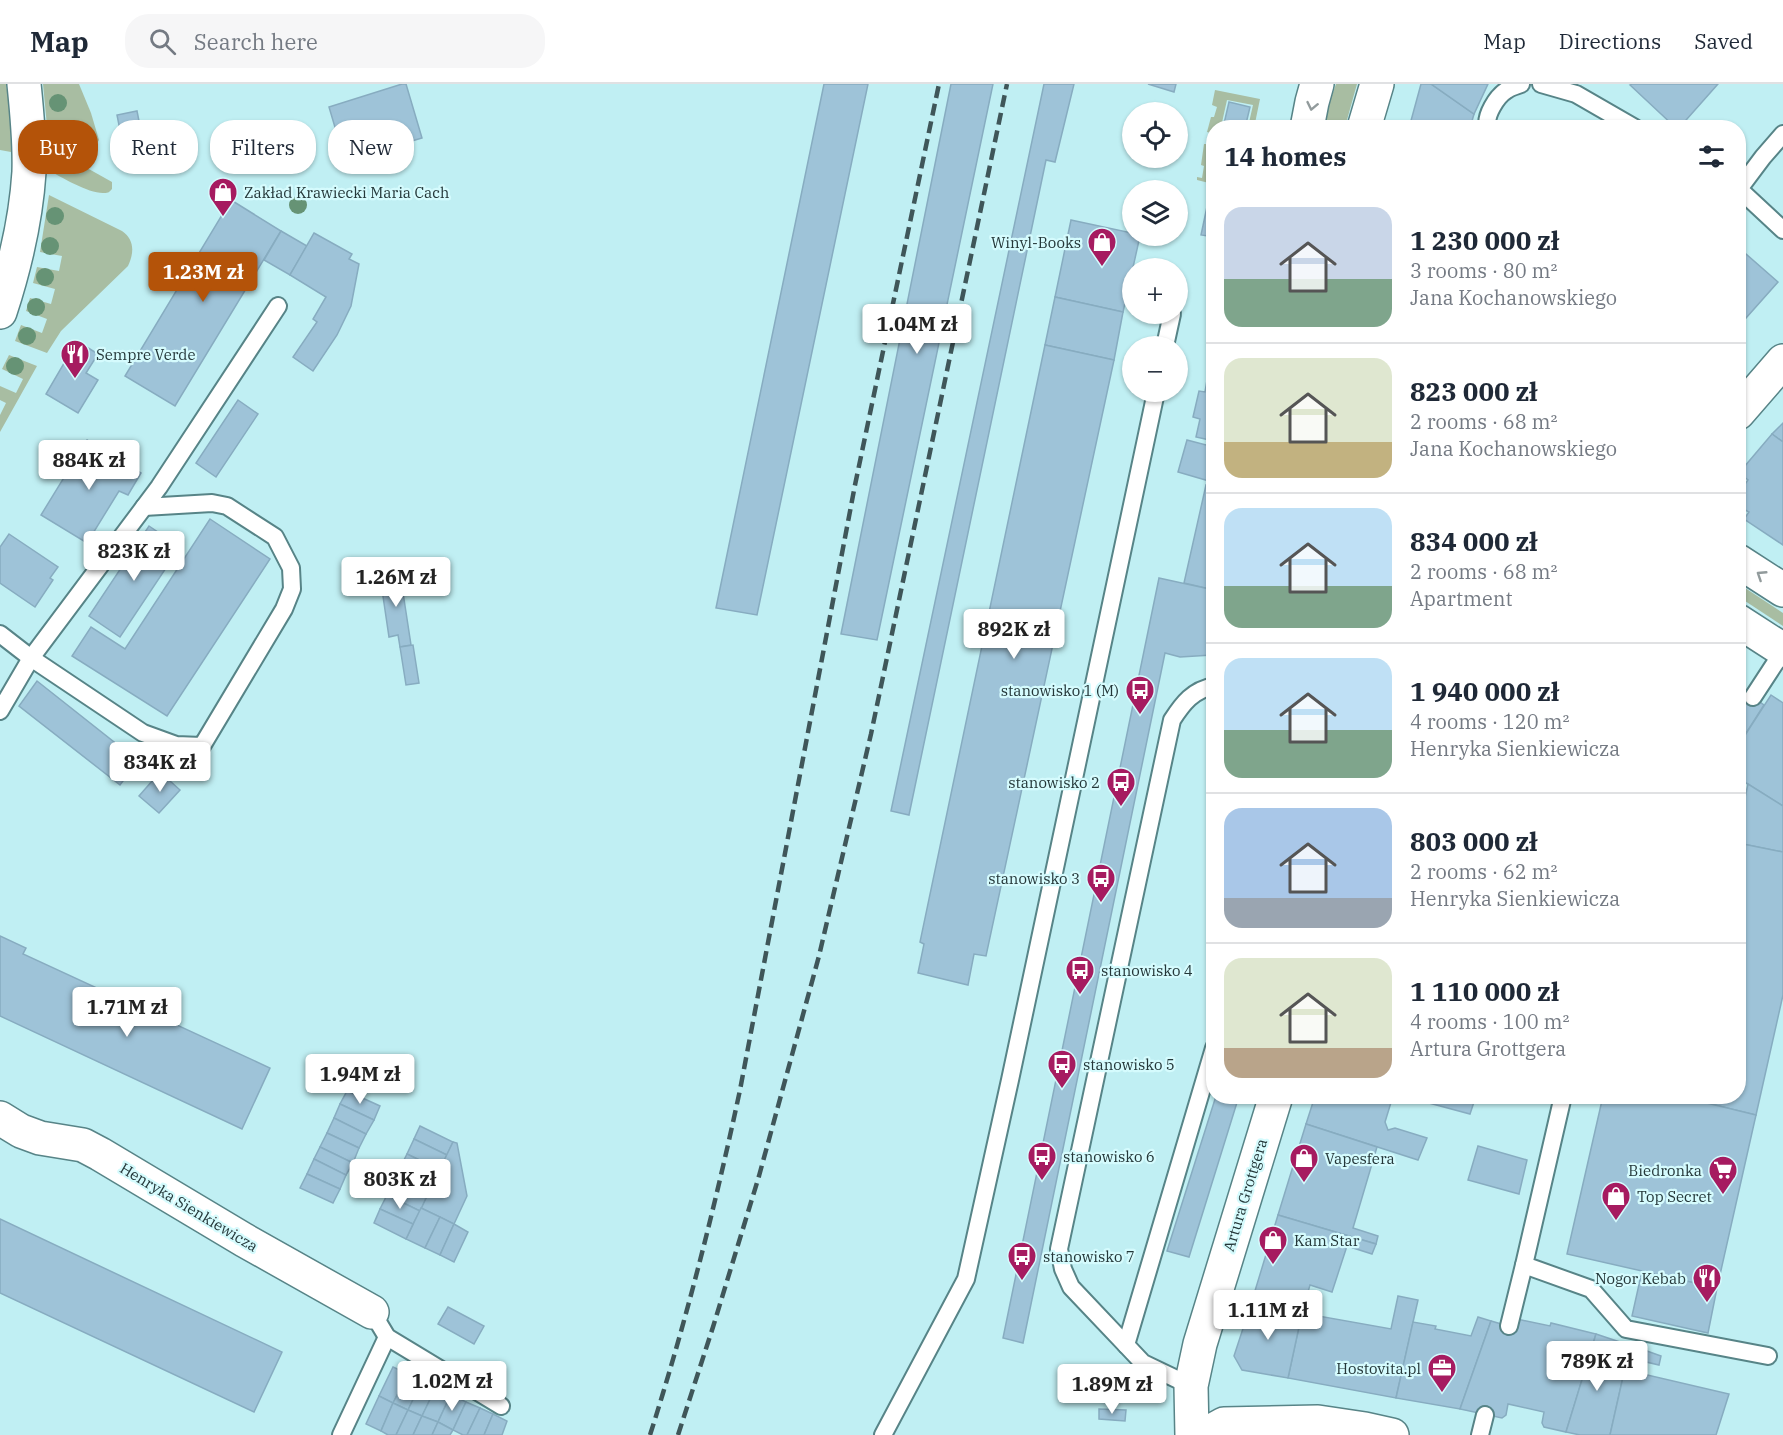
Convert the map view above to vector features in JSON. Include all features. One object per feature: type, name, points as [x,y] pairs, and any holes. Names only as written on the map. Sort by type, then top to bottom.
[{"type":"street","points":[[0,312],[9,286],[21,234],[29,171],[29,139],[24,84]]},
{"type":"street","points":[[1309,120],[1317,84]]},
{"type":"street","points":[[1366,120],[1377,84]]},
{"type":"street","points":[[1746,404],[1783,362]]},
{"type":"street","points":[[1746,566],[1783,590]]},
{"type":"street","points":[[1746,626],[1783,651]]},
{"type":"street","name":"Artura Grottgera","points":[[1192,1435],[1191,1386],[1200,1344],[1274,1104]]},
{"type":"street","name":"Henryka Sienkiewicza","points":[[0,1118],[21,1131],[40,1138],[83,1145],[100,1154],[380,1325]]},
{"type":"street","points":[[1204,1435],[1224,1424],[1318,1422],[1392,1435]]},
{"type":"lane","points":[[1488,120],[1491,108],[1505,90],[1521,84]]},
{"type":"lane","points":[[1541,84],[1576,94],[1621,120]]},
{"type":"lane","points":[[1746,180],[1783,134]]},
{"type":"lane","points":[[1746,196],[1783,230]]},
{"type":"lane","points":[[0,711],[31,658],[159,487],[278,306]]},
{"type":"lane","points":[[883,1435],[966,1279],[1153,402]]},
{"type":"lane","points":[[0,634],[31,658],[143,733],[176,745],[202,746],[284,609],[292,589],[291,568],[275,537],[227,506],[212,503],[144,507]]},
{"type":"lane","points":[[1753,697],[1783,651]]},
{"type":"lane","points":[[1191,1386],[1143,1363],[1071,1287],[1063,1269],[1059,1249],[1172,720],[1185,700],[1206,687]]},
{"type":"lane","points":[[1126,1345],[1206,1075]]},
{"type":"lane","points":[[1509,1326],[1561,1104]]},
{"type":"lane","points":[[1524,1265],[1591,1290],[1626,1329],[1768,1356]]},
{"type":"lane","points":[[341,1435],[380,1325],[501,1406]]},
{"type":"lane","points":[[1480,1435],[1485,1415]]},
{"type":"green space","points":[[0,84],[6,84],[11,152],[0,150]]},
{"type":"green space","points":[[43,84],[79,84],[93,120],[46,120]]},
{"type":"green space","points":[[1336,84],[1357,84],[1347,120],[1326,120]]},
{"type":"green space","points":[[1215,90],[1260,99],[1256,120],[1250,120],[1253,105],[1227,100],[1223,120],[1210,120],[1211,117],[1214,117],[1217,107],[1212,105]]},
{"type":"green space","points":[[1204,144],[1206,144],[1206,182],[1197,180],[1197,177],[1202,178]]},
{"type":"green space","points":[[56,174],[98,174],[112,182],[112,189],[106,193],[98,193]]},
{"type":"green space","points":[[49,195],[122,231],[129,238],[132,252],[128,266],[61,331],[47,353],[15,341],[21,325],[42,333],[47,319],[26,311],[30,298],[51,304],[55,289],[33,283],[37,267],[59,271],[62,256],[40,252]]},
{"type":"green space","points":[[9,355],[37,366],[0,432],[0,415],[6,403],[0,400],[0,386],[16,393],[23,379],[2,369]]},
{"type":"green space","points":[[1746,589],[1783,613],[1783,626],[1746,602]]},
{"type":"building","points":[[406,84],[422,138],[414,140],[414,120],[333,120],[329,107]]},
{"type":"building","points":[[824,84],[868,84],[757,615],[716,608]]},
{"type":"building","points":[[951,84],[993,84],[877,640],[841,634]]},
{"type":"building","points":[[1044,84],[1074,84],[1055,162],[1046,160],[909,815],[891,811]]},
{"type":"building","points":[[1148,84],[1176,84],[1174,92]]},
{"type":"building","points":[[1421,84],[1431,84],[1474,114],[1472,120],[1411,120]]},
{"type":"building","points":[[1431,84],[1488,84],[1474,114]]},
{"type":"building","points":[[1718,84],[1686,120],[1667,120],[1630,85]]},
{"type":"building","points":[[1229,102],[1250,107],[1247,120],[1225,120]]},
{"type":"building","points":[[137,111],[139,120],[118,120],[117,115]]},
{"type":"building","points":[[231,200],[281,231],[175,406],[125,376]]},
{"type":"building","points":[[1206,212],[1206,236],[1201,235]]},
{"type":"building","points":[[1071,220],[1122,231],[1122,246],[1138,246],[1135,258],[1122,258],[1122,312],[1055,297]]},
{"type":"building","points":[[281,231],[307,246],[290,275],[264,260]]},
{"type":"building","points":[[314,233],[352,254],[349,259],[359,264],[351,306],[337,335],[313,371],[293,357],[317,322],[313,319],[326,297],[290,275]]},
{"type":"building","points":[[1746,254],[1778,282],[1746,318]]},
{"type":"building","points":[[1055,297],[1122,312],[1114,360],[1045,345]]},
{"type":"building","points":[[77,341],[98,354],[86,373],[98,380],[78,413],[46,394]]},
{"type":"building","points":[[1045,345],[1114,360],[986,956],[974,954],[968,985],[918,973],[924,944],[920,942]]},
{"type":"building","points":[[1206,386],[1206,439],[1196,437],[1200,419],[1193,417],[1199,391],[1205,392]]},
{"type":"building","points":[[238,400],[258,414],[216,477],[196,463]]},
{"type":"building","points":[[1783,423],[1783,442],[1772,434]]},
{"type":"building","points":[[1772,434],[1783,442],[1783,545],[1746,520],[1749,512],[1746,510],[1746,483],[1748,480],[1746,465]]},
{"type":"building","points":[[87,440],[141,473],[128,495],[119,491],[87,543],[41,515]]},
{"type":"building","points":[[1187,440],[1206,445],[1206,480],[1178,472]]},
{"type":"building","points":[[1206,485],[1206,588],[1184,583]]},
{"type":"building","points":[[210,519],[270,559],[167,716],[72,656],[91,627],[125,649]]},
{"type":"building","points":[[149,526],[180,547],[120,637],[89,616]]},
{"type":"building","points":[[9,534],[58,567],[50,578],[53,580],[35,607],[0,583],[0,547]]},
{"type":"building","points":[[400,573],[411,645],[400,647],[398,635],[389,637],[380,576]]},
{"type":"building","points":[[1159,578],[1206,588],[1206,655],[1180,657],[1165,653],[1023,1343],[1003,1338]]},
{"type":"building","points":[[413,645],[419,683],[406,685],[400,647]]},
{"type":"building","points":[[37,681],[138,761],[120,785],[19,706]]},
{"type":"building","points":[[1746,693],[1764,705],[1746,733]]},
{"type":"building","points":[[1771,695],[1783,703],[1783,806],[1746,783],[1746,734]]},
{"type":"building","points":[[160,772],[180,790],[159,813],[139,796]]},
{"type":"building","points":[[1748,784],[1783,806],[1783,852],[1746,845]]},
{"type":"building","points":[[1746,845],[1783,852],[1783,995],[1756,1115],[1711,1104],[1746,1104]]},
{"type":"building","points":[[0,936],[26,948],[23,954],[270,1068],[242,1129],[0,1016]]},
{"type":"building","points":[[347,1091],[380,1106],[374,1120],[340,1104]]},
{"type":"building","points":[[340,1104],[374,1120],[366,1134],[334,1118]]},
{"type":"building","points":[[1213,1104],[1237,1104],[1189,1257],[1167,1251]]},
{"type":"building","points":[[1312,1104],[1391,1104],[1385,1122],[1388,1130],[1395,1128],[1427,1138],[1418,1160],[1306,1124]]},
{"type":"building","points":[[1432,1104],[1473,1104],[1470,1114]]},
{"type":"building","points":[[1601,1104],[1711,1104],[1756,1115],[1717,1288],[1567,1254]]},
{"type":"building","points":[[334,1118],[366,1134],[359,1148],[327,1133]]},
{"type":"building","points":[[1306,1124],[1377,1147],[1353,1228],[1378,1236],[1376,1244],[1278,1215]]},
{"type":"building","points":[[420,1126],[453,1142],[447,1155],[414,1139]]},
{"type":"building","points":[[327,1133],[359,1148],[353,1163],[320,1147]]},
{"type":"building","points":[[414,1139],[447,1155],[440,1170],[407,1154]]},
{"type":"building","points":[[453,1142],[457,1143],[467,1196],[454,1224],[421,1208]]},
{"type":"building","points":[[1478,1146],[1527,1160],[1519,1194],[1468,1180]]},
{"type":"building","points":[[320,1147],[353,1163],[346,1175],[314,1159]]},
{"type":"building","points":[[407,1154],[440,1170],[433,1184],[400,1168]]},
{"type":"building","points":[[314,1159],[346,1175],[340,1189],[307,1174]]},
{"type":"building","points":[[400,1168],[433,1184],[426,1198],[393,1182]]},
{"type":"building","points":[[307,1174],[340,1189],[333,1203],[300,1188]]},
{"type":"building","points":[[393,1182],[426,1198],[420,1211],[387,1195]]},
{"type":"building","points":[[387,1195],[420,1211],[413,1224],[380,1209]]},
{"type":"building","points":[[421,1208],[440,1217],[425,1248],[406,1239]]},
{"type":"building","points":[[380,1209],[413,1224],[406,1239],[374,1223]]},
{"type":"building","points":[[1278,1215],[1376,1244],[1372,1254],[1347,1246],[1332,1292],[1310,1285],[1302,1313],[1251,1304]]},
{"type":"building","points":[[440,1217],[454,1224],[440,1255],[425,1248]]},
{"type":"building","points":[[0,1219],[282,1352],[254,1412],[0,1293]]},
{"type":"building","points":[[454,1224],[468,1232],[454,1262],[440,1255]]},
{"type":"building","points":[[1642,1271],[1717,1288],[1708,1333],[1632,1316]]},
{"type":"building","points":[[1398,1296],[1418,1300],[1396,1398],[1288,1378],[1302,1313],[1391,1329]]},
{"type":"building","points":[[1251,1304],[1302,1313],[1288,1378],[1242,1370],[1234,1356]]},
{"type":"building","points":[[448,1307],[484,1326],[474,1344],[438,1324]]},
{"type":"building","points":[[1478,1317],[1491,1321],[1460,1409],[1396,1398],[1413,1322],[1471,1336]]},
{"type":"building","points":[[1517,1319],[1550,1326],[1551,1323],[1596,1334],[1566,1432],[1544,1427],[1542,1423],[1544,1412],[1508,1404],[1506,1415],[1502,1418],[1460,1409],[1491,1321],[1515,1328]]},
{"type":"building","points":[[1596,1334],[1623,1343],[1620,1354],[1613,1352],[1608,1366],[1610,1374],[1623,1377],[1610,1435],[1580,1435],[1566,1432]]},
{"type":"building","points":[[1633,1346],[1661,1356],[1659,1365],[1646,1362],[1643,1374],[1729,1394],[1716,1435],[1610,1435],[1623,1377]]},
{"type":"building","points":[[393,1367],[408,1374],[393,1403],[379,1396]]},
{"type":"building","points":[[408,1374],[422,1381],[408,1410],[393,1403]]},
{"type":"building","points":[[422,1381],[436,1387],[422,1416],[408,1410]]},
{"type":"building","points":[[436,1387],[451,1394],[438,1422],[422,1416]]},
{"type":"building","points":[[451,1394],[466,1402],[453,1430],[438,1422]]},
{"type":"building","points":[[379,1396],[393,1403],[381,1431],[366,1424]]},
{"type":"building","points":[[466,1402],[480,1408],[467,1435],[463,1435],[453,1430]]},
{"type":"building","points":[[393,1403],[408,1410],[396,1435],[388,1435],[381,1431]]},
{"type":"building","points":[[480,1408],[493,1414],[484,1435],[467,1435]]},
{"type":"building","points":[[1099,1409],[1126,1410],[1125,1421],[1099,1419]]},
{"type":"building","points":[[408,1410],[422,1416],[413,1435],[396,1435]]},
{"type":"building","points":[[493,1414],[507,1421],[502,1435],[484,1435]]},
{"type":"building","points":[[422,1416],[438,1422],[432,1435],[413,1435]]},
{"type":"building","points":[[438,1422],[453,1430],[450,1435],[432,1435]]},
{"type":"railway","points":[[650,1435],[699,1264],[740,1090],[855,485],[939,84]]},
{"type":"railway","points":[[678,1435],[759,1176],[819,956],[871,734],[1007,84]]},
{"type":"place","name":"Zakład Krawiecki Maria Cach","points":[[223,218]]},
{"type":"place","name":"Winyl-Books","points":[[1102,268]]},
{"type":"place","name":"Sempre Verde","points":[[75,380]]},
{"type":"place","name":"stanowisko 1 (M)","points":[[1140,716]]},
{"type":"place","name":"stanowisko 2","points":[[1121,808]]},
{"type":"place","name":"stanowisko 3","points":[[1101,904]]},
{"type":"place","name":"stanowisko 4","points":[[1080,996]]},
{"type":"place","name":"stanowisko 5","points":[[1062,1090]]},
{"type":"place","name":"stanowisko 6","points":[[1042,1182]]},
{"type":"place","name":"Vapesfera","points":[[1304,1184]]},
{"type":"place","name":"Biedronka","points":[[1723,1196]]},
{"type":"place","name":"Top Secret","points":[[1616,1222]]},
{"type":"place","name":"Kam Star","points":[[1273,1266]]},
{"type":"place","name":"stanowisko 7","points":[[1022,1282]]},
{"type":"place","name":"Nogor Kebab","points":[[1707,1304]]},
{"type":"place","name":"Hostovita.pl","points":[[1442,1394]]}]
